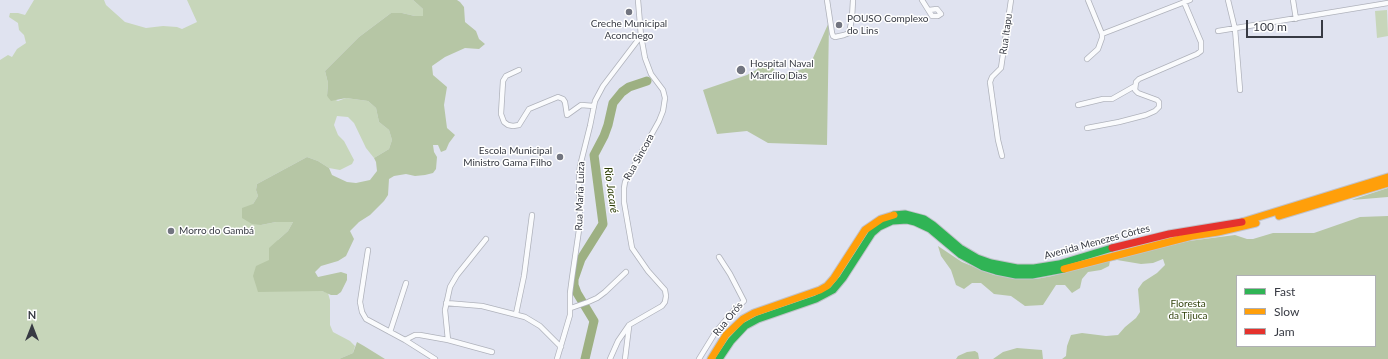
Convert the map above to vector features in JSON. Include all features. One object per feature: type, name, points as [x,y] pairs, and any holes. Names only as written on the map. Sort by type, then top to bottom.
[{"type":"main road","name":"Avenida Menezes Côrtes","points":[[711,359],[726,335],[743,319],[754,313],[820,290],[827,286],[834,278],[865,230],[881,219],[889,216],[905,214],[924,219],[960,248],[991,264],[1017,268],[1034,268],[1059,264],[1124,245],[1169,234],[1250,220],[1388,177]]},
{"type":"main road","name":"Avenida Menezes Côrtes","points":[[720,359],[731,341],[745,326],[758,319],[816,299],[833,290],[843,278],[872,233],[879,226],[892,221],[907,220],[930,229],[961,255],[983,267],[1016,275],[1032,275],[1052,272],[1192,236],[1245,227],[1388,183]]},
{"type":"street","points":[[638,0],[641,36]]},
{"type":"street","points":[[827,0],[832,33],[835,37],[849,33],[853,0]]},
{"type":"street","points":[[922,0],[929,10]]},
{"type":"street","name":"Rua Itapu","points":[[1002,156],[998,140],[990,82],[992,77],[1001,68],[1011,0]]},
{"type":"street","points":[[1087,59],[1098,49],[1101,44],[1102,34],[1088,0]]},
{"type":"street","points":[[1102,34],[1190,0]]},
{"type":"street","points":[[1228,0],[1235,29],[1240,90]]},
{"type":"street","points":[[1293,0],[1296,19]]},
{"type":"street","points":[[1087,128],[1120,122],[1146,115],[1159,107],[1159,102],[1157,100],[1138,94],[1135,90],[1135,86],[1139,79],[1197,54],[1200,51],[1201,42],[1184,2]]},
{"type":"street","points":[[1218,31],[1388,4]]},
{"type":"street","name":"Rua Maria Luiza","points":[[557,359],[568,325],[571,308],[570,293],[580,223],[580,171],[595,101],[601,89],[641,36]]},
{"type":"street","name":"Rua Sincora","points":[[610,359],[618,341],[629,325],[662,306],[665,302],[666,296],[665,290],[632,248],[624,202],[625,182],[659,121],[663,111],[665,98],[663,90],[651,74],[641,36]]},
{"type":"street","points":[[518,70],[506,76],[503,81],[501,114],[504,122],[508,125],[519,125],[529,109],[558,97],[563,99],[565,102],[567,115],[581,105],[594,106]]},
{"type":"street","points":[[1078,105],[1103,99],[1112,99],[1135,86]]},
{"type":"street","points":[[516,314],[524,276],[532,215]]},
{"type":"street","points":[[448,340],[445,316],[446,303],[450,287],[457,274],[486,239]]},
{"type":"street","points":[[368,250],[361,298],[362,312],[366,318],[435,359]]},
{"type":"street","name":"Rua Orós","points":[[699,359],[715,333],[735,309],[744,301],[719,257]]},
{"type":"street","points":[[571,308],[588,302],[605,292],[626,272]]},
{"type":"street","points":[[390,332],[406,283]]},
{"type":"street","points":[[446,303],[482,306],[516,314],[533,321],[561,347]]},
{"type":"street","points":[[625,359],[629,325]]},
{"type":"street","points":[[405,340],[415,335],[448,340],[492,352]]},
{"type":"green space","points":[[34,0],[104,0],[106,5],[125,22],[146,28],[163,26],[182,29],[197,22],[187,0],[413,0],[423,9],[424,16],[391,13],[359,37],[325,71],[328,83],[327,96],[338,101],[346,98],[368,101],[376,108],[379,122],[389,130],[392,140],[389,149],[374,158],[366,148],[354,123],[348,117],[337,116],[334,125],[338,135],[344,141],[354,160],[352,164],[340,170],[329,168],[318,161],[307,157],[257,184],[256,190],[258,196],[253,204],[261,225],[276,222],[293,222],[288,231],[278,240],[281,291],[322,291],[328,293],[330,300],[330,325],[333,332],[350,341],[355,346],[353,353],[339,359],[0,359],[0,60],[8,55],[12,57],[17,49],[26,43],[24,35],[19,30],[18,23],[9,17],[10,13],[25,15]]},
{"type":"green space","points":[[413,0],[457,0],[464,7],[465,22],[476,31],[479,39],[485,44],[479,49],[465,48],[445,57],[432,66],[433,75],[447,87],[444,105],[447,128],[455,135],[446,150],[441,152],[438,145],[433,145],[434,152],[437,157],[436,169],[433,173],[415,176],[406,174],[394,176],[389,179],[388,195],[384,201],[370,215],[359,222],[350,231],[354,239],[346,256],[338,261],[321,266],[315,272],[318,277],[341,272],[347,274],[347,280],[341,292],[337,295],[331,295],[322,291],[258,292],[253,276],[256,266],[269,260],[269,248],[288,231],[293,222],[276,222],[261,225],[252,224],[242,218],[242,208],[253,204],[258,196],[256,190],[257,184],[307,157],[318,161],[329,168],[332,175],[347,182],[356,183],[370,180],[377,171],[374,158],[389,149],[392,140],[389,130],[379,122],[376,108],[368,101],[346,98],[331,101],[327,96],[328,83],[325,71],[359,37],[391,13],[423,16],[423,9]]},
{"type":"green space","points":[[1387,10],[1388,36],[1377,38],[1375,11]]},
{"type":"green space","points":[[829,22],[827,145],[768,143],[747,131],[717,134],[703,90],[747,75],[756,70],[764,62],[771,61],[777,77],[809,67]]},
{"type":"green space","points":[[1388,188],[1388,197],[1352,200],[1354,199]]},
{"type":"green space","name":"Floresta da Tijuca","points":[[1388,216],[1388,359],[1062,359],[1066,356],[1067,346],[1071,335],[1082,333],[1106,336],[1118,335],[1136,318],[1140,312],[1138,289],[1143,282],[1157,273],[1165,265],[1163,259],[1153,263],[1141,264],[1117,260],[1110,261],[1109,266],[1101,270],[1088,272],[1082,279],[1080,288],[1072,293],[1065,285],[1056,285],[1043,305],[1025,306],[1011,296],[994,294],[981,283],[972,283],[964,289],[956,285],[951,270],[941,256],[938,246],[962,262],[994,275],[1036,279],[1189,241],[1235,235],[1247,239],[1253,239],[1273,233],[1314,233],[1360,217]]},
{"type":"green space","points":[[357,342],[385,359],[339,359],[353,353]]},
{"type":"green space","points":[[1017,348],[1042,350],[1043,359],[993,359],[1003,352]]},
{"type":"green space","points":[[975,351],[978,353],[979,359],[956,359],[958,356],[967,352]]},
{"type":"waterway","name":"Rio Jacaré","points":[[585,359],[594,321],[577,293],[574,285],[574,279],[581,259],[603,224],[594,155],[604,136],[613,103],[622,92],[629,87],[647,81]]},
{"type":"traffic: fast","points":[[894,215],[905,214],[924,219],[960,248],[977,258],[991,263],[1017,268],[1034,268],[1059,264],[1112,248]]},
{"type":"traffic: fast","points":[[719,359],[731,341],[745,326],[758,319],[816,299],[833,290],[843,278],[872,233],[879,227],[892,221],[907,220],[930,229],[961,255],[983,267],[996,271],[1016,275],[1032,275],[1064,269]]},
{"type":"traffic: slow","points":[[1242,222],[1388,177]]},
{"type":"traffic: slow","points":[[1279,216],[1388,183]]},
{"type":"traffic: slow","points":[[711,359],[726,335],[743,319],[754,313],[820,290],[827,286],[834,278],[865,230],[881,219],[894,215]]},
{"type":"traffic: slow","points":[[1064,269],[1192,236],[1218,232],[1256,223]]},
{"type":"traffic: jam","points":[[1112,248],[1169,234],[1242,222]]},
{"type":"place","name":"Creche Municipal Aconchego","points":[[629,12]]},
{"type":"place","name":"POUSO Complexo do Lins","points":[[839,25]]},
{"type":"place","name":"Hospital Naval Marcílio Dias","points":[[741,70]]},
{"type":"place","name":"Escola Municipal Ministro Gama Filho","points":[[560,157]]},
{"type":"place","name":"Morro do Gambá","points":[[171,231]]}]
